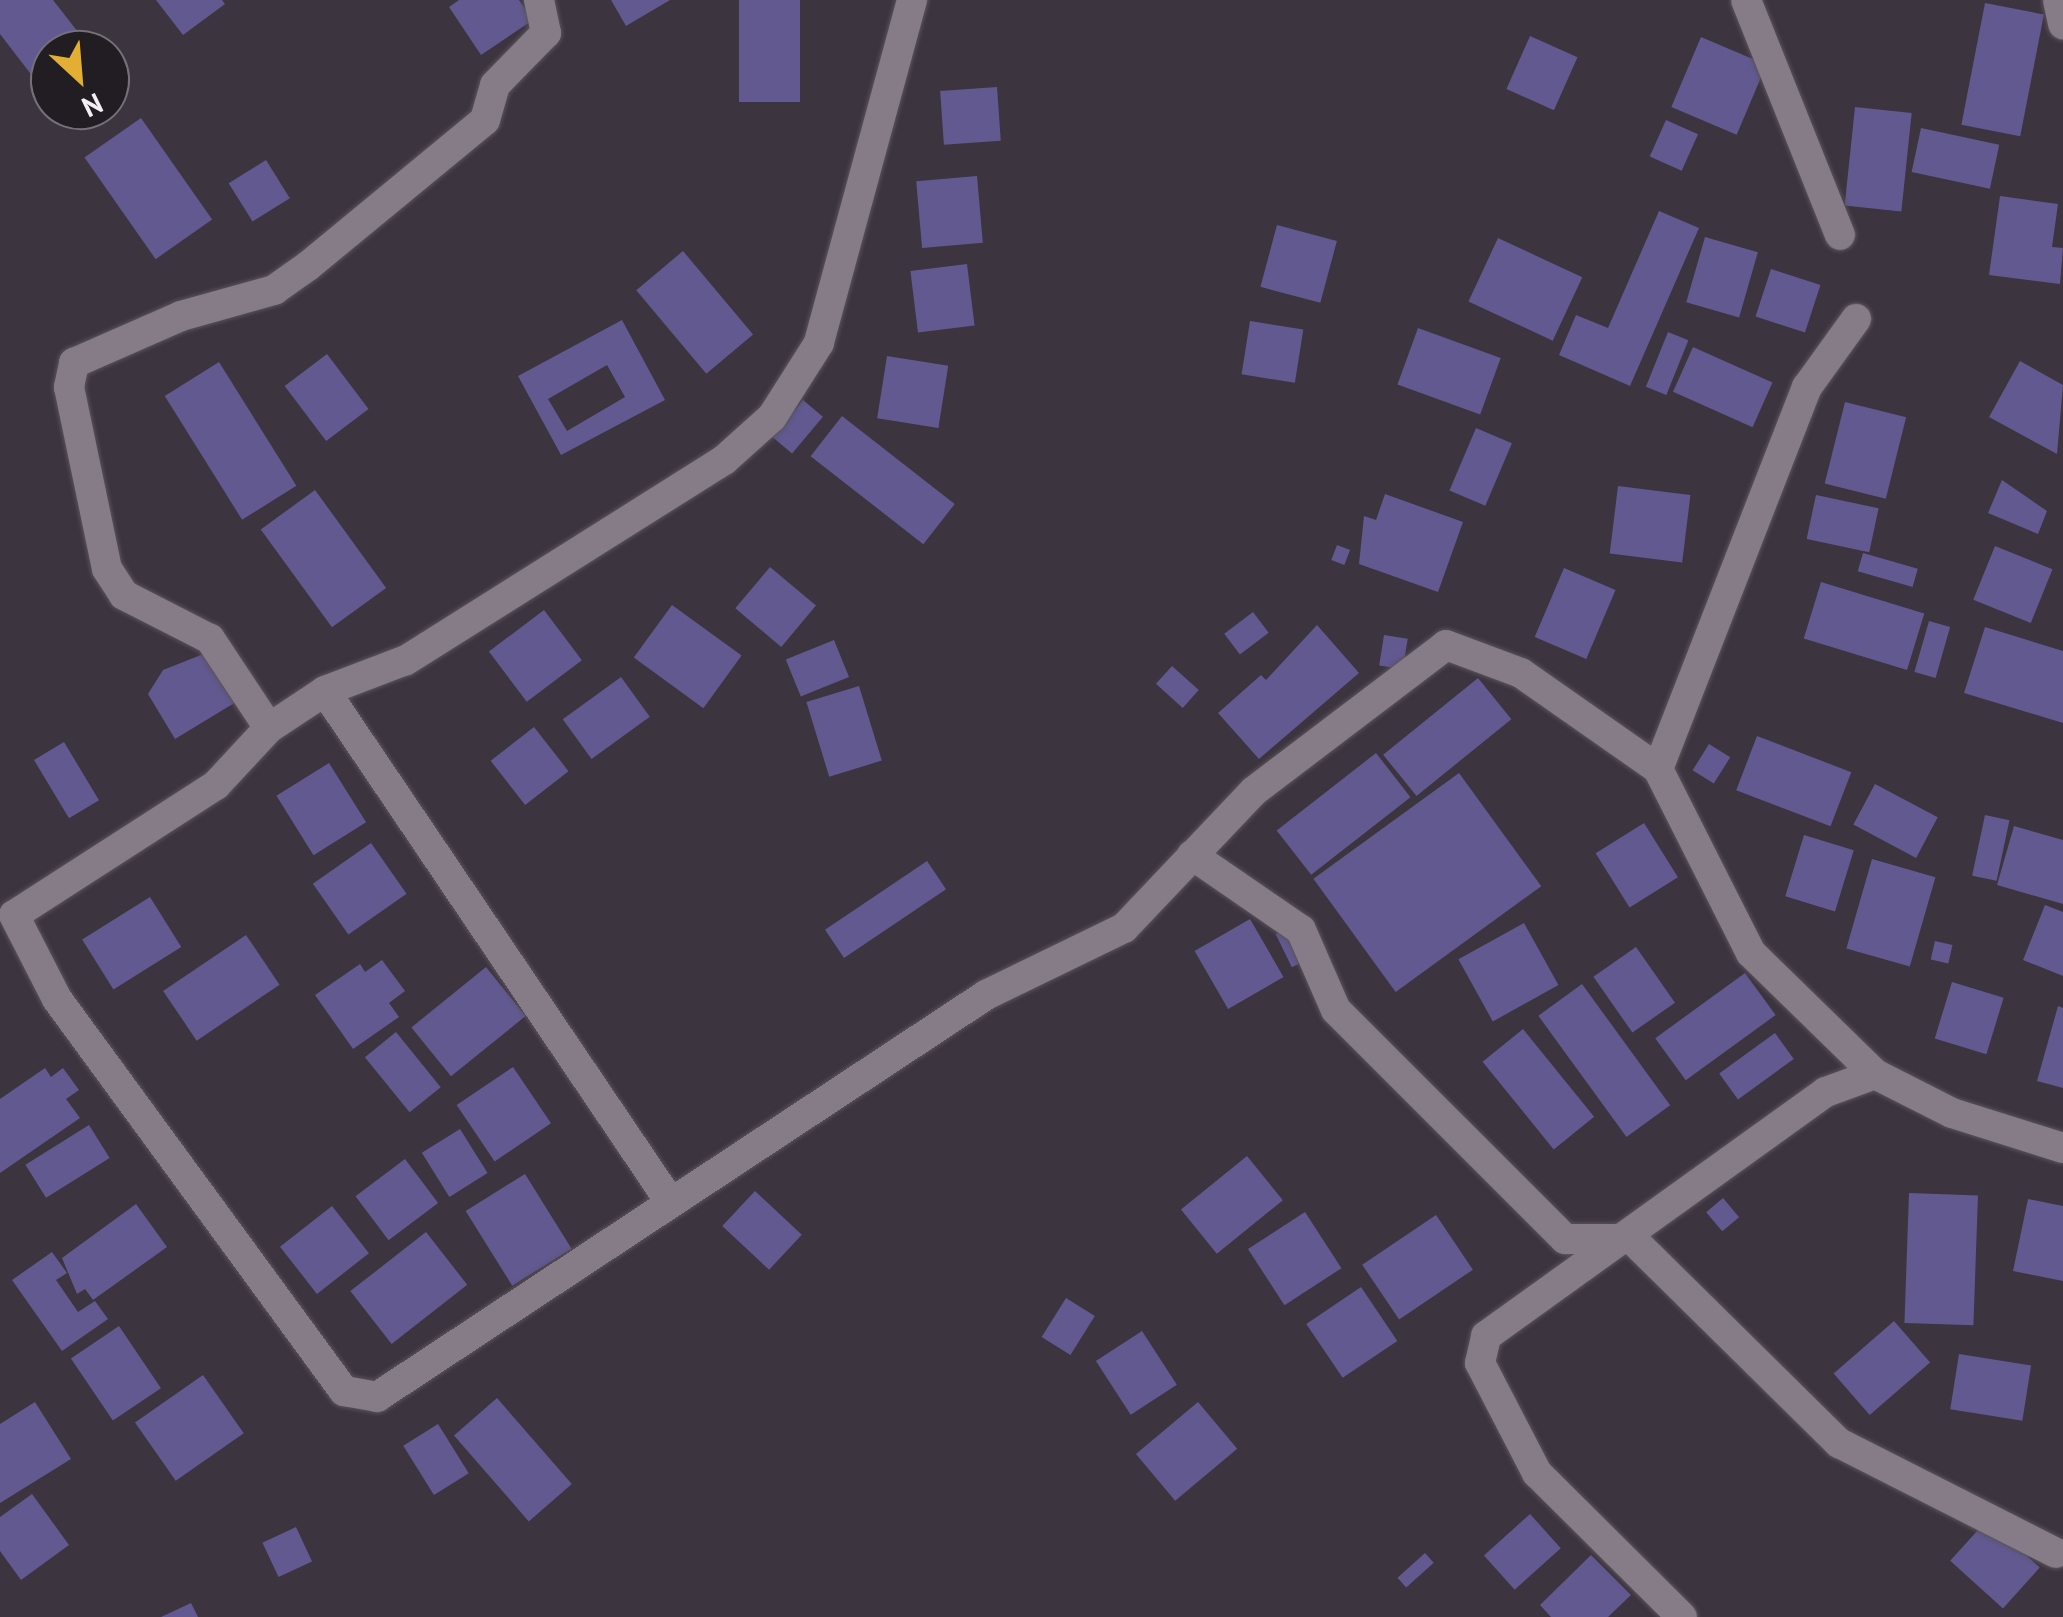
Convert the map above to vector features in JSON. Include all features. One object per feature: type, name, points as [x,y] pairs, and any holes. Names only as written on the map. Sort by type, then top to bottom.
[{"type":"street","points":[[268,728],[210,639],[124,595],[106,569],[68,387],[74,363],[181,316],[274,290],[308,266],[485,120],[495,85],[546,32],[538,0]]},
{"type":"street","points":[[912,0],[820,343],[800,384],[724,460],[406,660],[325,690],[268,728],[216,785],[7,905],[56,999],[360,1400],[986,995],[1124,928],[1254,792],[1446,645],[1521,674],[1658,769],[1751,953],[1876,1074],[1952,1113],[2063,1148]]},
{"type":"street","points":[[1746,0],[1840,234]]},
{"type":"street","points":[[2058,0],[2063,24]]},
{"type":"street","points":[[1658,769],[1807,387],[1856,319]]},
{"type":"street","points":[[325,690],[669,1200]]},
{"type":"street","points":[[1192,855],[1301,930],[1336,1010],[1565,1239],[1632,1239],[1839,1444],[2056,1553]]},
{"type":"street","points":[[1682,1617],[1537,1473],[1480,1362],[1486,1336],[1504,1320],[1632,1239],[1826,1092],[1876,1074]]},
{"type":"building","points":[[0,0],[53,0],[76,30],[30,30],[30,73],[0,34]]},
{"type":"building","points":[[156,0],[222,0],[225,4],[183,35]]},
{"type":"building","points":[[459,0],[519,0],[533,20],[481,55],[449,7]]},
{"type":"building","points":[[611,0],[670,0],[626,26]]},
{"type":"building","points":[[739,0],[800,0],[800,102],[739,102]]},
{"type":"building","points":[[1985,3],[2044,14],[2020,136],[1961,125]]},
{"type":"building","points":[[1530,36],[1578,57],[1554,110],[1506,89]]},
{"type":"building","points":[[1701,37],[1766,65],[1737,135],[1671,107]]},
{"type":"building","points":[[997,87],[1001,141],[944,145],[940,91]]},
{"type":"building","points":[[1855,107],[1912,113],[1901,211],[1845,205]]},
{"type":"building","points":[[141,118],[212,220],[156,259],[84,158],[124,130],[130,130]]},
{"type":"building","points":[[1666,120],[1698,134],[1682,171],[1650,157]]},
{"type":"building","points":[[1921,128],[1999,145],[1990,189],[1912,172]]},
{"type":"building","points":[[266,160],[290,198],[253,221],[229,183]]},
{"type":"building","points":[[977,176],[983,243],[922,248],[916,181]]},
{"type":"building","points":[[2000,196],[2058,204],[2052,247],[2063,248],[2060,284],[1989,275]]},
{"type":"building","points":[[1659,211],[1699,228],[1630,386],[1559,355],[1576,315],[1608,328]]},
{"type":"building","points":[[1277,225],[1337,241],[1320,303],[1260,287]]},
{"type":"building","points":[[1705,237],[1758,252],[1739,318],[1686,302]]},
{"type":"building","points":[[1498,238],[1582,277],[1553,341],[1468,301]]},
{"type":"building","points":[[683,251],[753,334],[706,374],[636,290]]},
{"type":"building","points":[[967,264],[975,326],[918,332],[910,271]]},
{"type":"building","points":[[1771,269],[1820,285],[1805,333],[1756,317]]},
{"type":"building","points":[[622,320],[665,400],[561,455],[518,376]],"holes":[[[607,365],[625,397],[567,431],[548,399]]]},
{"type":"building","points":[[1250,321],[1303,329],[1295,383],[1242,374]]},
{"type":"building","points":[[1418,328],[1501,358],[1480,414],[1397,384]]},
{"type":"building","points":[[1668,332],[1688,340],[1666,395],[1646,387]]},
{"type":"building","points":[[1693,347],[1772,382],[1753,427],[1673,392]]},
{"type":"building","points":[[327,354],[369,409],[326,441],[285,386]]},
{"type":"building","points":[[887,356],[948,366],[938,428],[877,418]]},
{"type":"building","points":[[2020,361],[2063,385],[2057,454],[1989,417]]},
{"type":"building","points":[[219,362],[296,486],[242,520],[165,396]]},
{"type":"building","points":[[803,400],[823,417],[792,453],[772,437]]},
{"type":"building","points":[[1845,402],[1906,417],[1886,499],[1825,484]]},
{"type":"building","points":[[842,416],[955,504],[923,544],[811,456]]},
{"type":"building","points":[[1476,428],[1512,443],[1485,506],[1449,491]]},
{"type":"building","points":[[2002,480],[2047,511],[2038,534],[1988,513]]},
{"type":"building","points":[[1618,486],[1690,495],[1682,562],[1610,553]]},
{"type":"building","points":[[315,490],[386,588],[332,627],[261,529]]},
{"type":"building","points":[[1385,494],[1463,522],[1438,592],[1359,564],[1364,516],[1376,520]]},
{"type":"building","points":[[1816,495],[1879,508],[1869,552],[1807,539]]},
{"type":"building","points":[[1337,545],[1350,550],[1344,565],[1331,560]]},
{"type":"building","points":[[1995,546],[2052,569],[2031,623],[1973,600]]},
{"type":"building","points":[[1863,553],[1918,569],[1913,587],[1858,571]]},
{"type":"building","points":[[770,567],[816,606],[781,647],[735,608]]},
{"type":"building","points":[[1564,568],[1616,590],[1586,659],[1535,637]]},
{"type":"building","points":[[1821,582],[1924,614],[1907,670],[1804,638]]},
{"type":"building","points":[[672,605],[742,656],[703,708],[634,658]]},
{"type":"building","points":[[544,610],[582,660],[527,702],[489,652]]},
{"type":"building","points":[[1253,612],[1269,633],[1240,654],[1224,634]]},
{"type":"building","points":[[1929,621],[1950,627],[1936,678],[1914,672]]},
{"type":"building","points":[[1317,625],[1359,673],[1259,759],[1218,713],[1261,675],[1266,680]]},
{"type":"building","points":[[1985,627],[2063,651],[2063,723],[1964,693]]},
{"type":"building","points":[[1384,635],[1408,639],[1403,669],[1379,666]]},
{"type":"building","points":[[834,640],[849,677],[801,697],[786,659]]},
{"type":"building","points":[[206,653],[236,702],[175,739],[148,694],[163,670]]},
{"type":"building","points":[[1172,666],[1199,690],[1183,708],[1156,684]]},
{"type":"building","points":[[621,677],[650,717],[592,759],[563,719]]},
{"type":"building","points":[[1478,678],[1511,719],[1417,796],[1383,755]]},
{"type":"building","points":[[859,686],[882,761],[829,777],[806,702]]},
{"type":"building","points":[[534,727],[568,771],[525,805],[491,761]]},
{"type":"building","points":[[1757,736],[1851,772],[1831,826],[1736,790]]},
{"type":"building","points":[[64,742],[99,800],[69,818],[34,760]]},
{"type":"building","points":[[1709,744],[1730,757],[1714,784],[1693,770]]},
{"type":"building","points":[[1376,753],[1410,797],[1311,875],[1277,831]]},
{"type":"building","points":[[329,763],[366,822],[314,855],[276,796]]},
{"type":"building","points":[[1459,773],[1541,886],[1396,992],[1313,879]]},
{"type":"building","points":[[1875,784],[1938,817],[1916,858],[1853,825]]},
{"type":"building","points":[[1985,815],[2009,820],[1997,881],[1972,876]]},
{"type":"building","points":[[1644,823],[1678,877],[1630,907],[1596,853]]},
{"type":"building","points":[[2014,826],[2063,840],[2063,904],[1997,885]]},
{"type":"building","points":[[1804,835],[1854,850],[1835,911],[1785,896]]},
{"type":"building","points":[[371,843],[407,894],[348,935],[313,884]]},
{"type":"building","points":[[1872,859],[1935,877],[1910,967],[1846,948]]},
{"type":"building","points":[[927,861],[946,889],[844,958],[825,930]]},
{"type":"building","points":[[150,897],[181,947],[113,989],[82,939]]},
{"type":"building","points":[[2045,905],[2063,912],[2063,976],[2023,960]]},
{"type":"building","points":[[1250,919],[1284,977],[1228,1009],[1195,951]]},
{"type":"building","points":[[1524,923],[1558,985],[1493,1021],[1458,959]]},
{"type":"building","points":[[1290,927],[1306,960],[1292,967],[1276,934]]},
{"type":"building","points":[[246,935],[280,985],[197,1041],[163,991]]},
{"type":"building","points":[[1935,941],[1953,945],[1948,964],[1931,960]]},
{"type":"building","points":[[1636,947],[1675,1003],[1632,1033],[1593,977]]},
{"type":"building","points":[[382,960],[405,991],[389,1003],[399,1017],[353,1049],[315,995],[360,964],[365,972]]},
{"type":"building","points":[[486,967],[526,1016],[451,1076],[411,1027]]},
{"type":"building","points":[[1745,973],[1776,1015],[1686,1080],[1655,1038]]},
{"type":"building","points":[[1952,982],[2004,998],[1986,1054],[1935,1038]]},
{"type":"building","points":[[1582,984],[1670,1105],[1626,1137],[1538,1016]]},
{"type":"building","points":[[2058,1006],[2063,1008],[2063,1088],[2037,1081]]},
{"type":"building","points":[[1523,1029],[1594,1117],[1554,1150],[1483,1062]]},
{"type":"building","points":[[396,1032],[441,1087],[410,1112],[365,1057]]},
{"type":"building","points":[[1775,1033],[1794,1059],[1738,1099],[1719,1074]]},
{"type":"building","points":[[513,1067],[551,1123],[495,1161],[457,1105]]},
{"type":"building","points":[[45,1068],[51,1077],[63,1068],[79,1090],[66,1099],[80,1118],[0,1173],[0,1099]]},
{"type":"building","points":[[89,1125],[110,1158],[46,1198],[25,1165]]},
{"type":"building","points":[[460,1129],[488,1173],[449,1197],[422,1153]]},
{"type":"building","points":[[1247,1156],[1283,1200],[1217,1254],[1181,1209]]},
{"type":"building","points":[[405,1159],[438,1203],[389,1240],[355,1196]]},
{"type":"building","points":[[525,1174],[572,1249],[512,1286],[466,1211]]},
{"type":"building","points":[[755,1191],[802,1235],[769,1270],[722,1226]]},
{"type":"building","points":[[1909,1193],[1978,1195],[1973,1325],[1904,1323]]},
{"type":"building","points":[[1723,1198],[1739,1217],[1722,1231],[1706,1212]]},
{"type":"building","points":[[2028,1199],[2063,1206],[2063,1281],[2013,1271]]},
{"type":"building","points":[[136,1204],[167,1247],[93,1300],[85,1289],[77,1294],[62,1258]]},
{"type":"building","points":[[332,1206],[369,1253],[317,1294],[280,1247]]},
{"type":"building","points":[[1305,1212],[1341,1268],[1284,1305],[1248,1249]]},
{"type":"building","points":[[1436,1215],[1473,1270],[1399,1319],[1362,1265]]},
{"type":"building","points":[[426,1232],[467,1285],[392,1344],[350,1291]]},
{"type":"building","points":[[52,1252],[67,1273],[56,1280],[78,1312],[95,1301],[108,1319],[62,1351],[12,1280]]},
{"type":"building","points":[[1361,1287],[1397,1341],[1343,1378],[1306,1324]]},
{"type":"building","points":[[1066,1298],[1095,1316],[1070,1355],[1042,1337]]},
{"type":"building","points":[[1894,1321],[1930,1363],[1870,1415],[1834,1373]]},
{"type":"building","points":[[119,1326],[161,1388],[113,1421],[71,1358]]},
{"type":"building","points":[[1142,1331],[1177,1385],[1131,1415],[1096,1361]]},
{"type":"building","points":[[1959,1354],[2031,1365],[2022,1421],[1950,1409]]},
{"type":"building","points":[[203,1375],[244,1433],[176,1481],[135,1423]]},
{"type":"building","points":[[497,1398],[572,1484],[529,1521],[454,1435]]},
{"type":"building","points":[[35,1402],[71,1459],[0,1503],[0,1424]]},
{"type":"building","points":[[1198,1402],[1237,1449],[1175,1501],[1136,1454]]},
{"type":"building","points":[[438,1424],[469,1473],[434,1495],[403,1446]]},
{"type":"building","points":[[32,1494],[69,1545],[21,1580],[0,1551],[0,1517]]},
{"type":"building","points":[[1530,1514],[1561,1548],[1515,1590],[1484,1555]]},
{"type":"building","points":[[1987,1520],[2040,1568],[2003,1608],[1950,1561]]},
{"type":"building","points":[[296,1527],[312,1561],[279,1577],[262,1543]]},
{"type":"building","points":[[1425,1553],[1434,1563],[1406,1587],[1398,1578]]},
{"type":"building","points":[[1591,1555],[1631,1595],[1608,1617],[1551,1617],[1540,1605]]},
{"type":"building","points":[[191,1603],[198,1617],[161,1617]]}]
